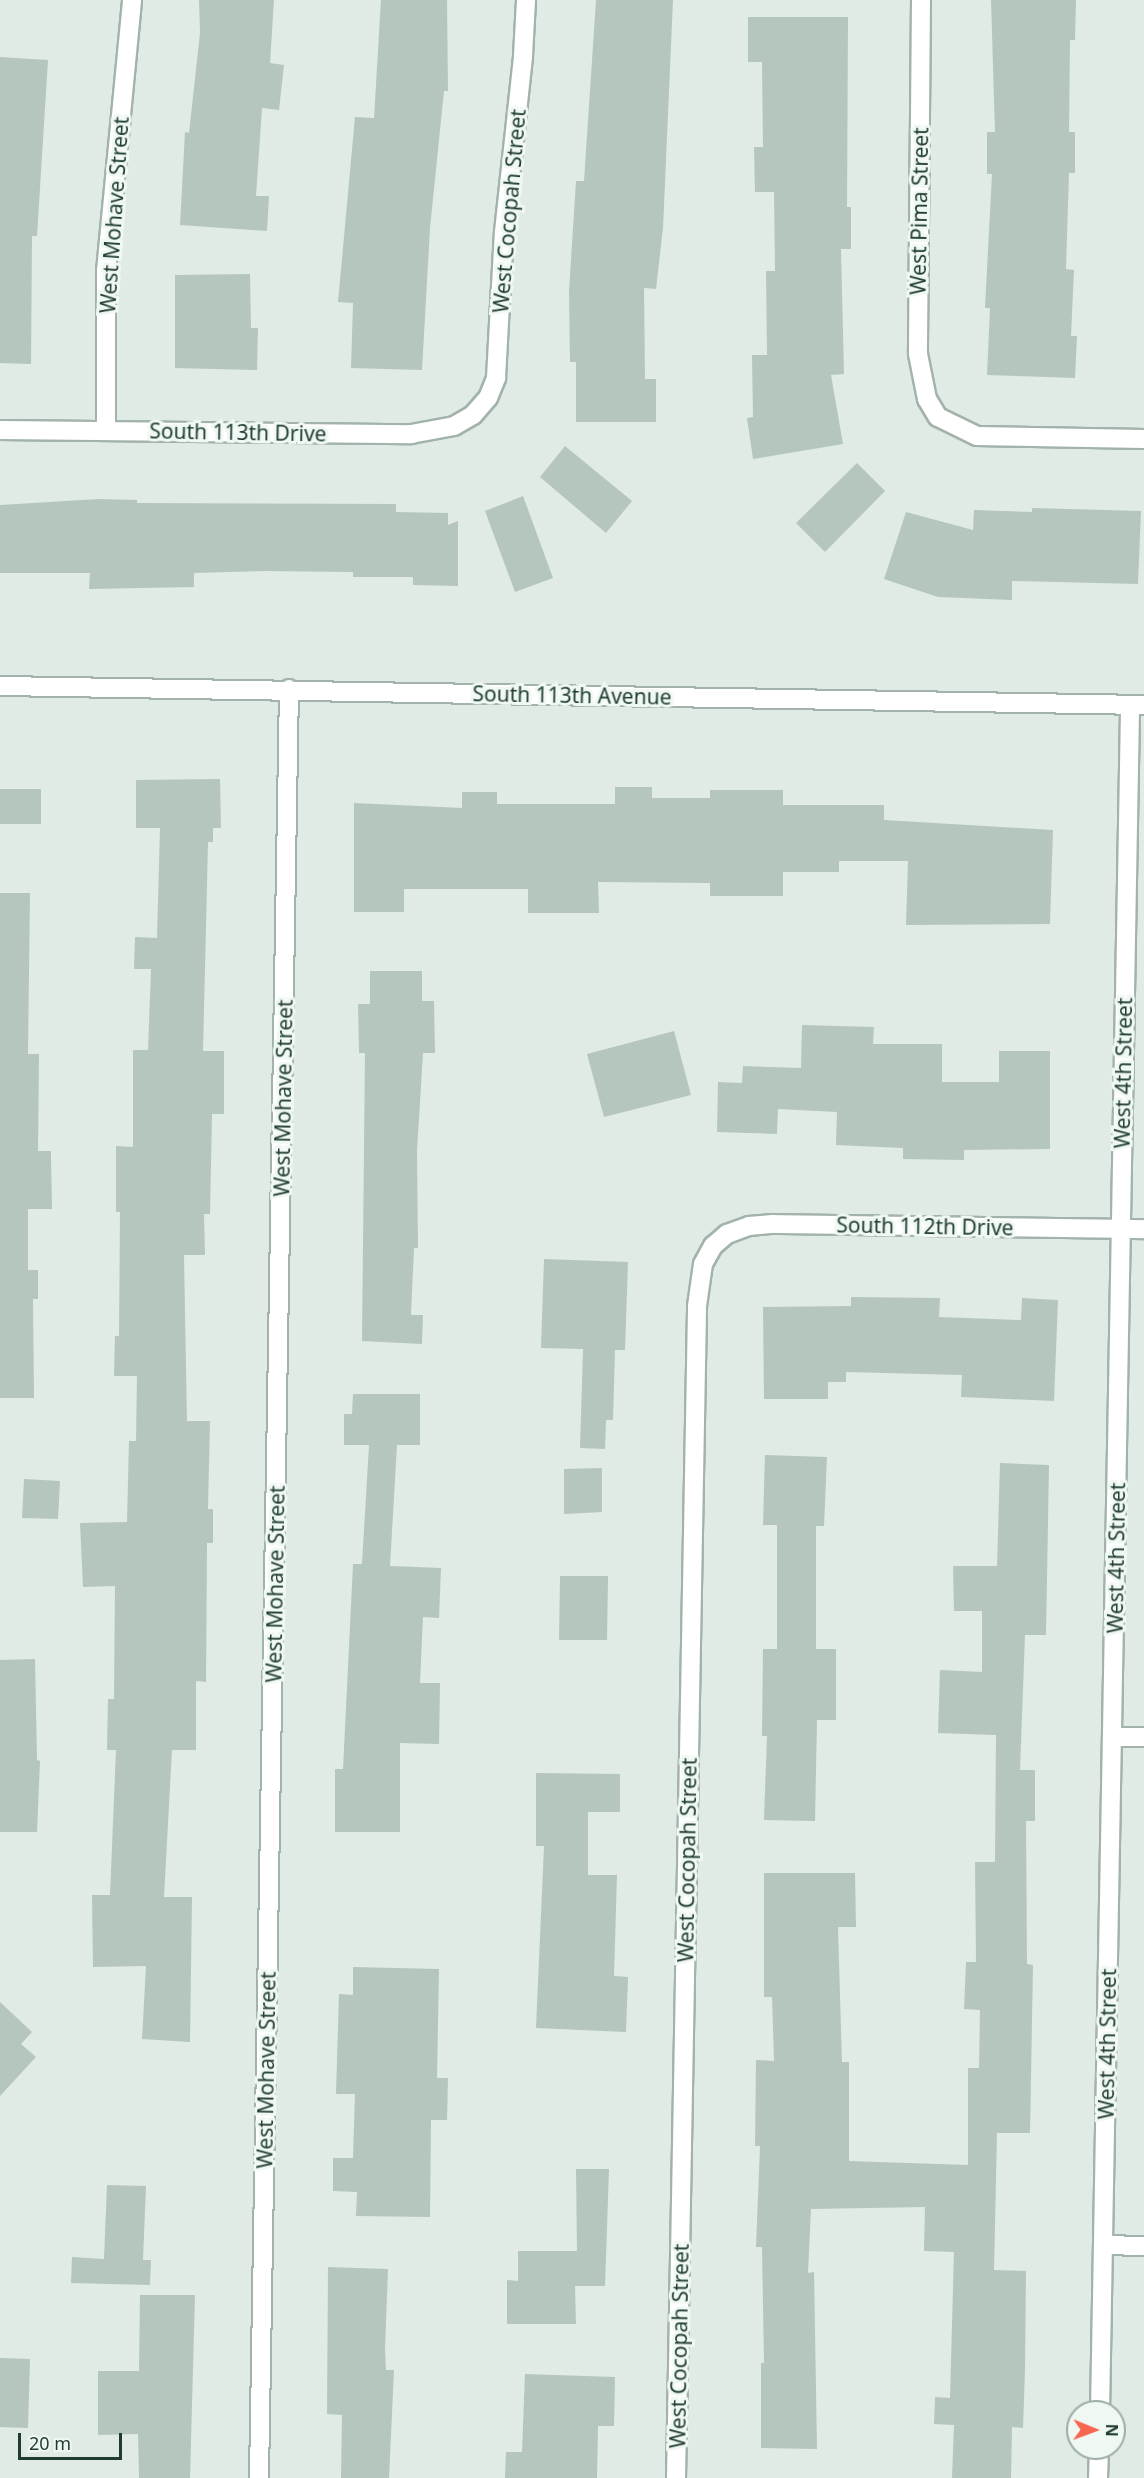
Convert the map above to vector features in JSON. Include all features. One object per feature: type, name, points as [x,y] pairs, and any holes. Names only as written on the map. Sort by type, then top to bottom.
[{"type":"street","name":"West Mohave Street","points":[[106,430],[106,271],[132,0]]},
{"type":"street","name":"West Cocopah Street","points":[[473,415],[488,398],[496,378],[504,232],[524,56],[526,0]]},
{"type":"street","name":"West Pima Street","points":[[921,0],[918,354],[927,399],[938,417],[977,436],[1144,439]]},
{"type":"street","name":"South 113th Drive","points":[[0,430],[411,434],[454,426],[473,415]]},
{"type":"street","name":"South 113th Avenue","points":[[0,686],[289,689],[1137,705]]},
{"type":"street","name":"West Mohave Street","points":[[259,2478],[289,689]]},
{"type":"street","name":"West 4th Street","points":[[1100,2400],[1120,1229],[1137,705]]},
{"type":"street","name":"South 112th Drive","points":[[713,1246],[738,1230],[772,1224],[1144,1229]]},
{"type":"street","name":"West Cocopah Street","points":[[676,2478],[697,1306],[703,1264],[713,1246]]},
{"type":"street","points":[[1113,1737],[1144,1737]]},
{"type":"street","points":[[1103,2245],[1144,2246]]},
{"type":"street","points":[[1098,2478],[1099,2460]]},
{"type":"building","points":[[199,0],[274,0],[270,63],[284,65],[279,110],[262,108],[256,196],[269,196],[267,231],[180,225],[185,132],[189,133],[200,33]]},
{"type":"building","points":[[381,0],[447,0],[448,91],[444,91],[430,228],[422,370],[351,368],[353,303],[338,302],[355,117],[374,118]]},
{"type":"building","points":[[596,0],[673,0],[663,228],[656,289],[644,288],[645,379],[656,379],[656,422],[576,422],[576,362],[570,362],[569,291],[576,181],[584,181]]},
{"type":"building","points":[[991,0],[1076,0],[1075,40],[1070,40],[1069,132],[1075,132],[1075,173],[1069,173],[1066,269],[1074,270],[1071,336],[1077,336],[1075,378],[987,375],[990,308],[985,308],[992,174],[987,174],[987,132],[995,132]]},
{"type":"building","points":[[748,17],[848,17],[847,207],[851,207],[851,249],[841,249],[844,374],[831,375],[843,444],[753,459],[747,418],[753,417],[752,355],[767,355],[766,271],[775,271],[774,192],[755,192],[754,147],[763,147],[762,62],[748,62]]},
{"type":"building","points":[[0,57],[48,60],[37,236],[32,236],[31,364],[0,363]]},
{"type":"building","points":[[250,274],[251,328],[258,328],[257,370],[175,368],[175,275]]},
{"type":"building","points":[[565,446],[632,501],[606,533],[540,477]]},
{"type":"building","points":[[857,463],[885,491],[825,552],[796,523]]},
{"type":"building","points":[[523,496],[553,578],[515,592],[485,511]]},
{"type":"building","points":[[99,499],[137,500],[137,503],[396,504],[396,512],[448,513],[448,525],[458,521],[458,586],[413,585],[413,577],[353,577],[353,572],[266,571],[194,573],[194,587],[89,589],[90,573],[0,573],[0,505]]},
{"type":"building","points":[[1032,508],[1141,511],[1138,584],[1012,581],[1012,600],[938,597],[884,579],[906,512],[973,530],[974,510],[1032,512]]},
{"type":"building","points":[[220,779],[221,828],[213,828],[213,842],[208,842],[203,1051],[224,1051],[224,1114],[212,1114],[210,1214],[204,1214],[205,1255],[184,1255],[187,1421],[210,1421],[208,1509],[213,1509],[213,1543],[207,1543],[206,1682],[196,1681],[196,1750],[172,1750],[164,1897],[192,1897],[190,2042],[142,2039],[146,1966],[93,1967],[92,1895],[110,1895],[116,1750],[107,1750],[108,1699],[114,1699],[115,1586],[83,1587],[80,1523],[127,1522],[129,1441],[136,1441],[137,1376],[114,1376],[115,1336],[119,1336],[120,1212],[116,1212],[116,1146],[133,1147],[133,1050],[148,1050],[151,969],[134,969],[135,937],[157,938],[160,828],[136,828],[136,780]]},
{"type":"building","points":[[615,787],[652,787],[652,798],[710,798],[710,790],[783,790],[783,805],[884,805],[884,820],[1053,830],[1050,924],[906,925],[908,861],[839,861],[839,872],[783,872],[783,896],[710,896],[710,883],[598,882],[599,913],[528,913],[528,889],[404,889],[404,912],[354,912],[354,803],[462,808],[462,792],[497,792],[497,804],[615,804]]},
{"type":"building","points":[[0,789],[41,789],[41,824],[0,824]]},
{"type":"building","points":[[0,893],[30,893],[28,1054],[39,1054],[38,1151],[51,1151],[52,1209],[28,1209],[28,1270],[38,1270],[38,1299],[33,1299],[34,1398],[0,1398]]},
{"type":"building","points":[[370,971],[422,971],[422,1001],[434,1001],[435,1053],[423,1053],[417,1151],[418,1248],[414,1248],[411,1315],[423,1315],[422,1344],[362,1341],[365,1053],[359,1053],[358,1004],[370,1004]]},
{"type":"building","points":[[802,1025],[874,1027],[873,1044],[942,1044],[942,1082],[999,1082],[999,1051],[1050,1051],[1050,1149],[964,1150],[964,1160],[903,1159],[903,1148],[836,1145],[837,1112],[778,1109],[777,1134],[717,1132],[718,1082],[742,1083],[743,1066],[801,1068]]},
{"type":"building","points":[[674,1031],[691,1095],[604,1117],[587,1054]]},
{"type":"building","points":[[544,1259],[628,1262],[625,1350],[615,1350],[613,1420],[606,1420],[605,1449],[580,1448],[583,1349],[541,1348]]},
{"type":"building","points":[[851,1297],[940,1298],[939,1317],[1021,1320],[1022,1298],[1058,1300],[1054,1401],[961,1397],[962,1375],[846,1372],[846,1382],[828,1382],[828,1399],[764,1399],[763,1307],[851,1306]]},
{"type":"building","points":[[353,1394],[420,1394],[420,1445],[397,1445],[390,1566],[441,1568],[439,1618],[423,1617],[420,1683],[440,1683],[439,1744],[400,1743],[400,1832],[335,1832],[335,1769],[343,1769],[353,1564],[362,1564],[369,1445],[344,1445],[344,1414],[352,1414]]},
{"type":"building","points":[[765,1455],[827,1457],[824,1526],[816,1526],[816,1649],[836,1649],[836,1720],[817,1720],[815,1821],[764,1820],[767,1736],[762,1736],[763,1649],[777,1649],[777,1525],[763,1525]]},
{"type":"building","points":[[1000,1463],[1049,1465],[1046,1635],[1025,1635],[1020,1770],[1035,1770],[1035,1821],[1026,1821],[1027,1964],[1033,1965],[1030,2133],[997,2133],[994,2270],[1026,2271],[1023,2428],[1012,2427],[1011,2478],[952,2478],[954,2425],[934,2424],[935,2397],[950,2398],[954,2252],[924,2251],[925,2207],[811,2209],[808,2273],[814,2272],[817,2449],[761,2448],[761,2363],[764,2363],[762,2247],[756,2247],[760,2146],[755,2146],[756,2060],[774,2061],[772,1997],[764,1997],[764,1873],[855,1873],[856,1927],[838,1927],[842,2062],[849,2062],[849,2161],[968,2165],[968,2068],[979,2068],[980,2010],[964,2009],[966,1962],[976,1962],[975,1862],[995,1862],[996,1735],[938,1733],[940,1670],[982,1672],[982,1611],[954,1611],[953,1566],[997,1566]]},
{"type":"building","points":[[602,1468],[602,1512],[564,1514],[564,1469]]},
{"type":"building","points":[[24,1479],[60,1481],[58,1519],[22,1518]]},
{"type":"building","points":[[560,1576],[608,1576],[607,1640],[559,1640]]},
{"type":"building","points":[[35,1659],[37,1760],[40,1761],[37,1832],[0,1832],[0,1660]]},
{"type":"building","points":[[536,1773],[620,1774],[620,1812],[588,1812],[588,1875],[617,1875],[614,1976],[628,1977],[626,2032],[536,2028],[544,1846],[536,1846]]},
{"type":"building","points":[[353,1967],[439,1969],[437,2078],[448,2078],[447,2120],[431,2120],[430,2217],[356,2216],[357,2192],[333,2191],[333,2158],[353,2158],[355,2094],[336,2094],[339,1994],[353,1995]]},
{"type":"building","points":[[0,2002],[32,2032],[21,2044],[36,2057],[0,2096]]},
{"type":"building","points":[[576,2169],[609,2169],[605,2286],[575,2286],[576,2324],[507,2324],[507,2280],[518,2281],[518,2251],[577,2251]]},
{"type":"building","points":[[107,2185],[146,2186],[143,2260],[151,2260],[150,2285],[71,2283],[72,2257],[104,2259]]},
{"type":"building","points":[[328,2267],[388,2269],[386,2370],[394,2370],[389,2478],[341,2478],[342,2415],[327,2414]]},
{"type":"building","points":[[140,2295],[195,2295],[190,2478],[139,2478],[138,2434],[98,2435],[98,2371],[139,2371]]},
{"type":"building","points":[[0,2358],[30,2359],[28,2428],[0,2427]]},
{"type":"building","points":[[525,2374],[615,2377],[614,2426],[598,2426],[597,2478],[505,2478],[506,2452],[522,2452]]}]
